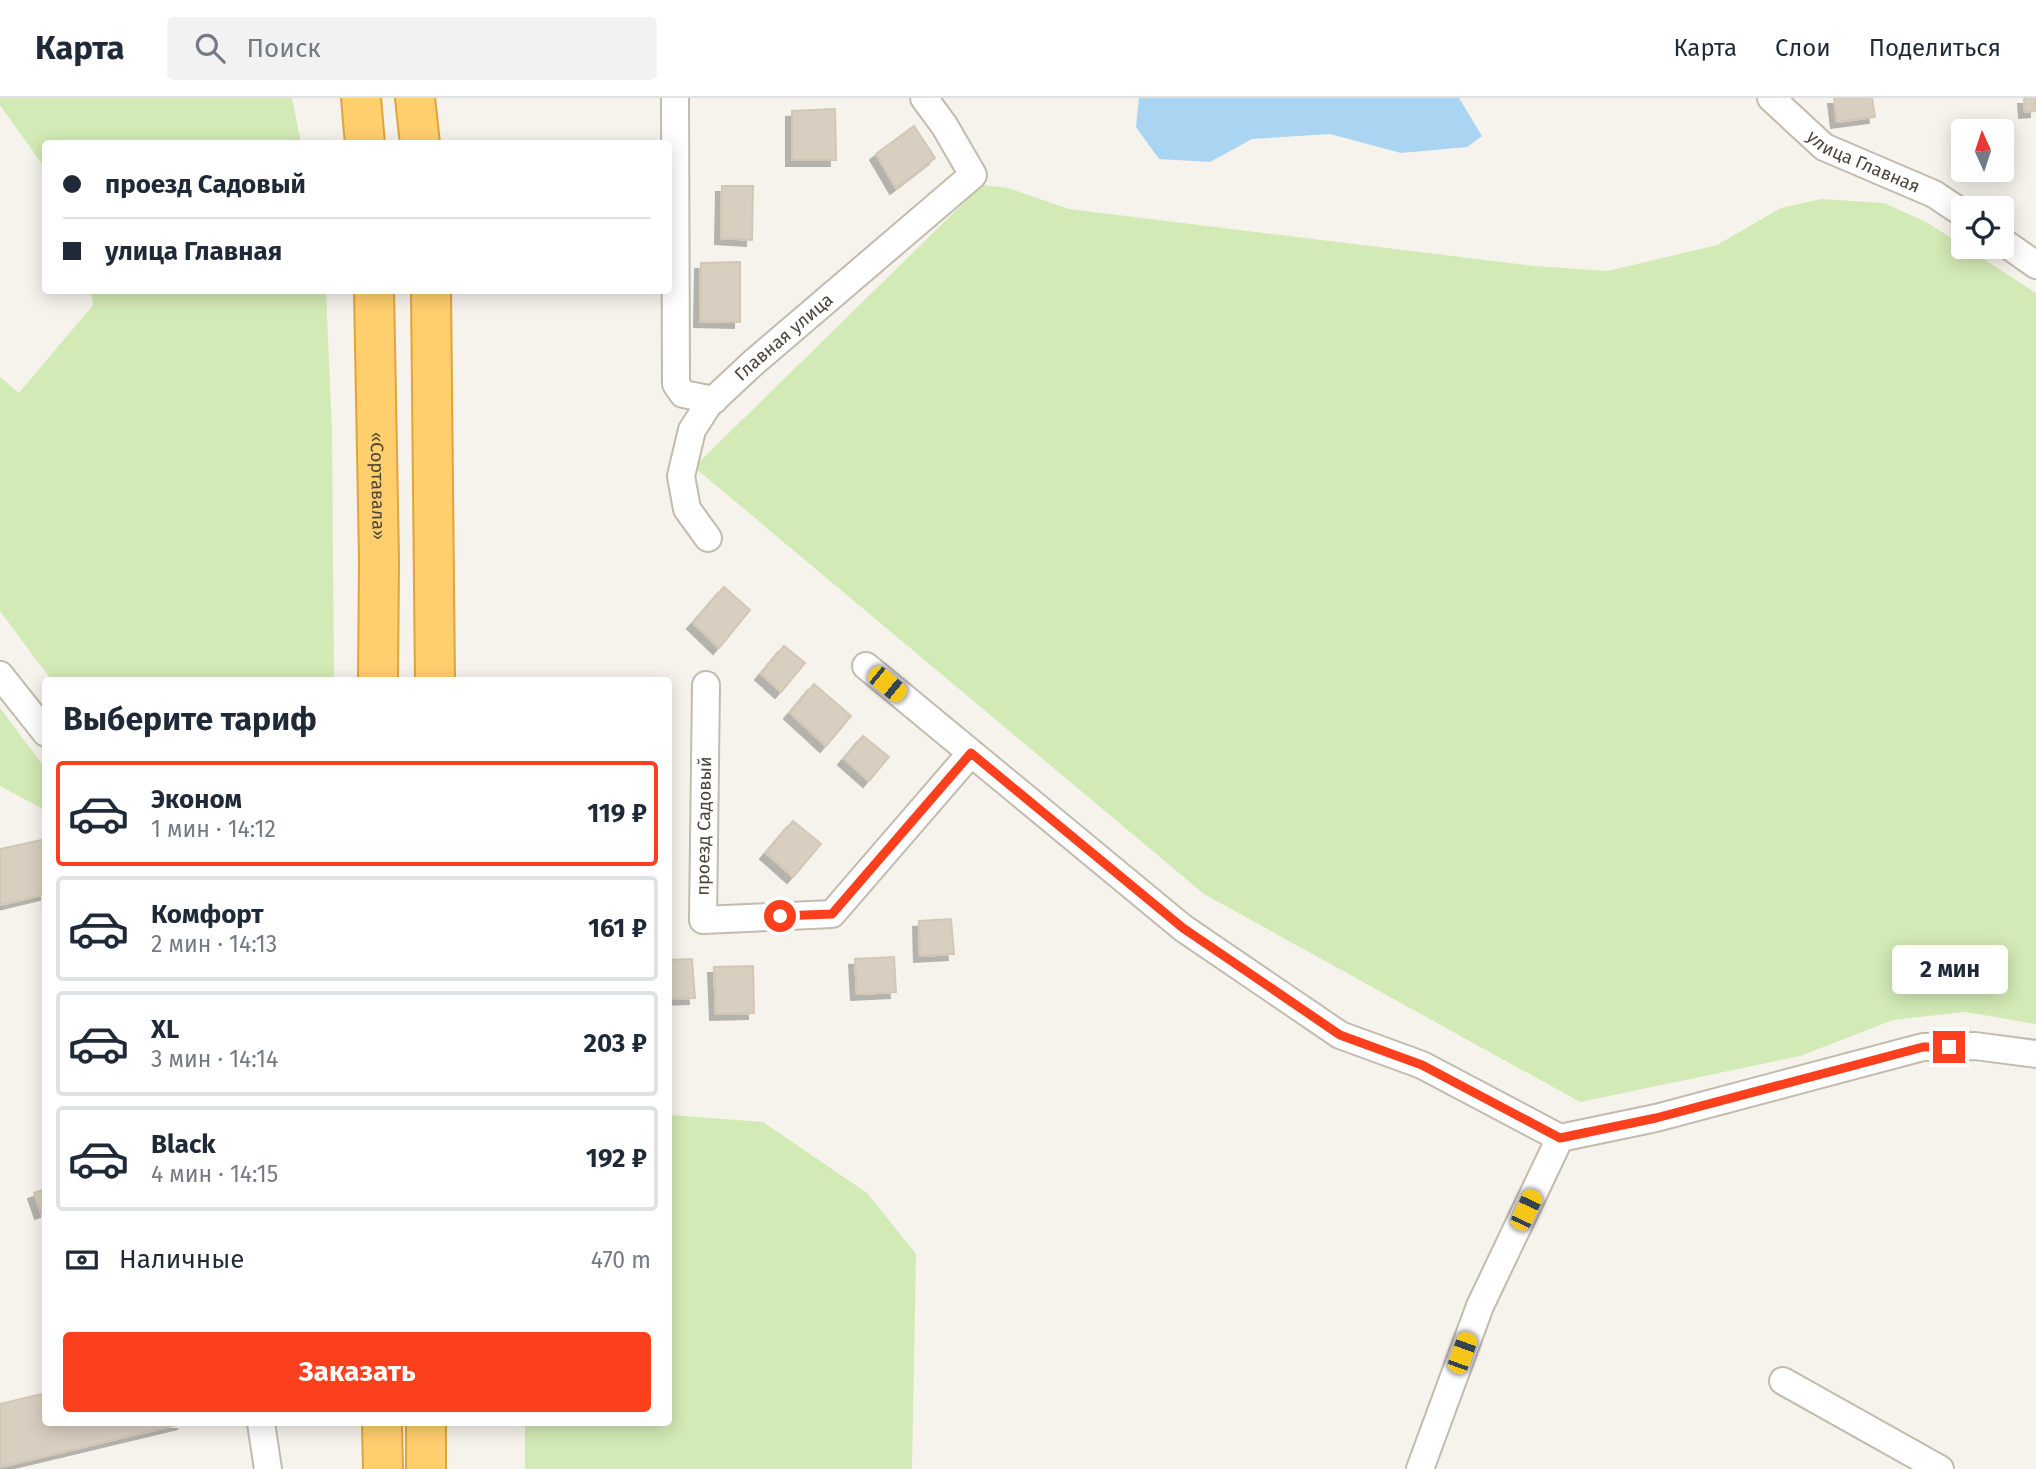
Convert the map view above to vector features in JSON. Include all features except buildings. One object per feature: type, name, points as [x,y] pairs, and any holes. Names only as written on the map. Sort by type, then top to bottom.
[{"type":"highway","points":[[361,98],[365,140]]},
{"type":"highway","points":[[415,98],[420,140]]},
{"type":"highway","name":"«Сортавала»","points":[[373,294],[379,560],[378,677]]},
{"type":"highway","points":[[431,294],[435,677]]},
{"type":"highway","points":[[382,1426],[383,1469]]},
{"type":"highway","points":[[426,1426],[426,1469]]},
{"type":"street","points":[[675,98],[676,384],[683,394],[714,400]]},
{"type":"street","name":"Главная улица","points":[[708,538],[687,509],[681,477],[692,430],[714,400],[753,363],[972,175],[944,125],[924,98]]},
{"type":"street","name":"улица Главная","points":[[1771,98],[1824,147],[1934,194],[1951,205]]},
{"type":"street","points":[[2014,249],[2036,265]]},
{"type":"street","points":[[866,666],[1183,928],[1340,1035],[1422,1065],[1560,1138],[1656,1118],[1923,1047],[1975,1046],[2036,1054]]},
{"type":"street","points":[[0,675],[42,728]]},
{"type":"street","name":"проезд Садовый","points":[[706,685],[703,920],[832,914],[971,753]]},
{"type":"street","points":[[1420,1469],[1480,1306],[1560,1138]]},
{"type":"street","points":[[1783,1381],[1940,1469]]},
{"type":"street","points":[[261,1426],[268,1469]]},
{"type":"green space","points":[[0,98],[292,98],[300,140],[42,140],[42,164],[0,105]]},
{"type":"green space","points":[[982,185],[1008,188],[1069,209],[1534,266],[1608,271],[1717,245],[1781,208],[1821,199],[1884,203],[1928,223],[1951,238],[1951,259],[1984,259],[2036,293],[2036,1024],[1965,1012],[1893,1020],[1800,1056],[1580,1102],[1204,894],[694,467]]},
{"type":"green space","points":[[91,294],[326,294],[332,432],[334,677],[49,677],[0,611],[0,377],[19,393],[93,305]]},
{"type":"green space","points":[[0,708],[42,764],[42,808],[0,786]]},
{"type":"green space","points":[[672,1115],[763,1122],[867,1193],[916,1254],[912,1469],[525,1469],[525,1426],[672,1426]]},
{"type":"water","points":[[1139,98],[1459,98],[1482,136],[1467,147],[1401,153],[1330,134],[1252,139],[1210,162],[1159,159],[1136,127]]},
{"type":"route","points":[[780,916],[832,914],[971,753],[1183,928],[1340,1035],[1422,1065],[1560,1138],[1656,1118],[1923,1047],[1949,1047]]}]
